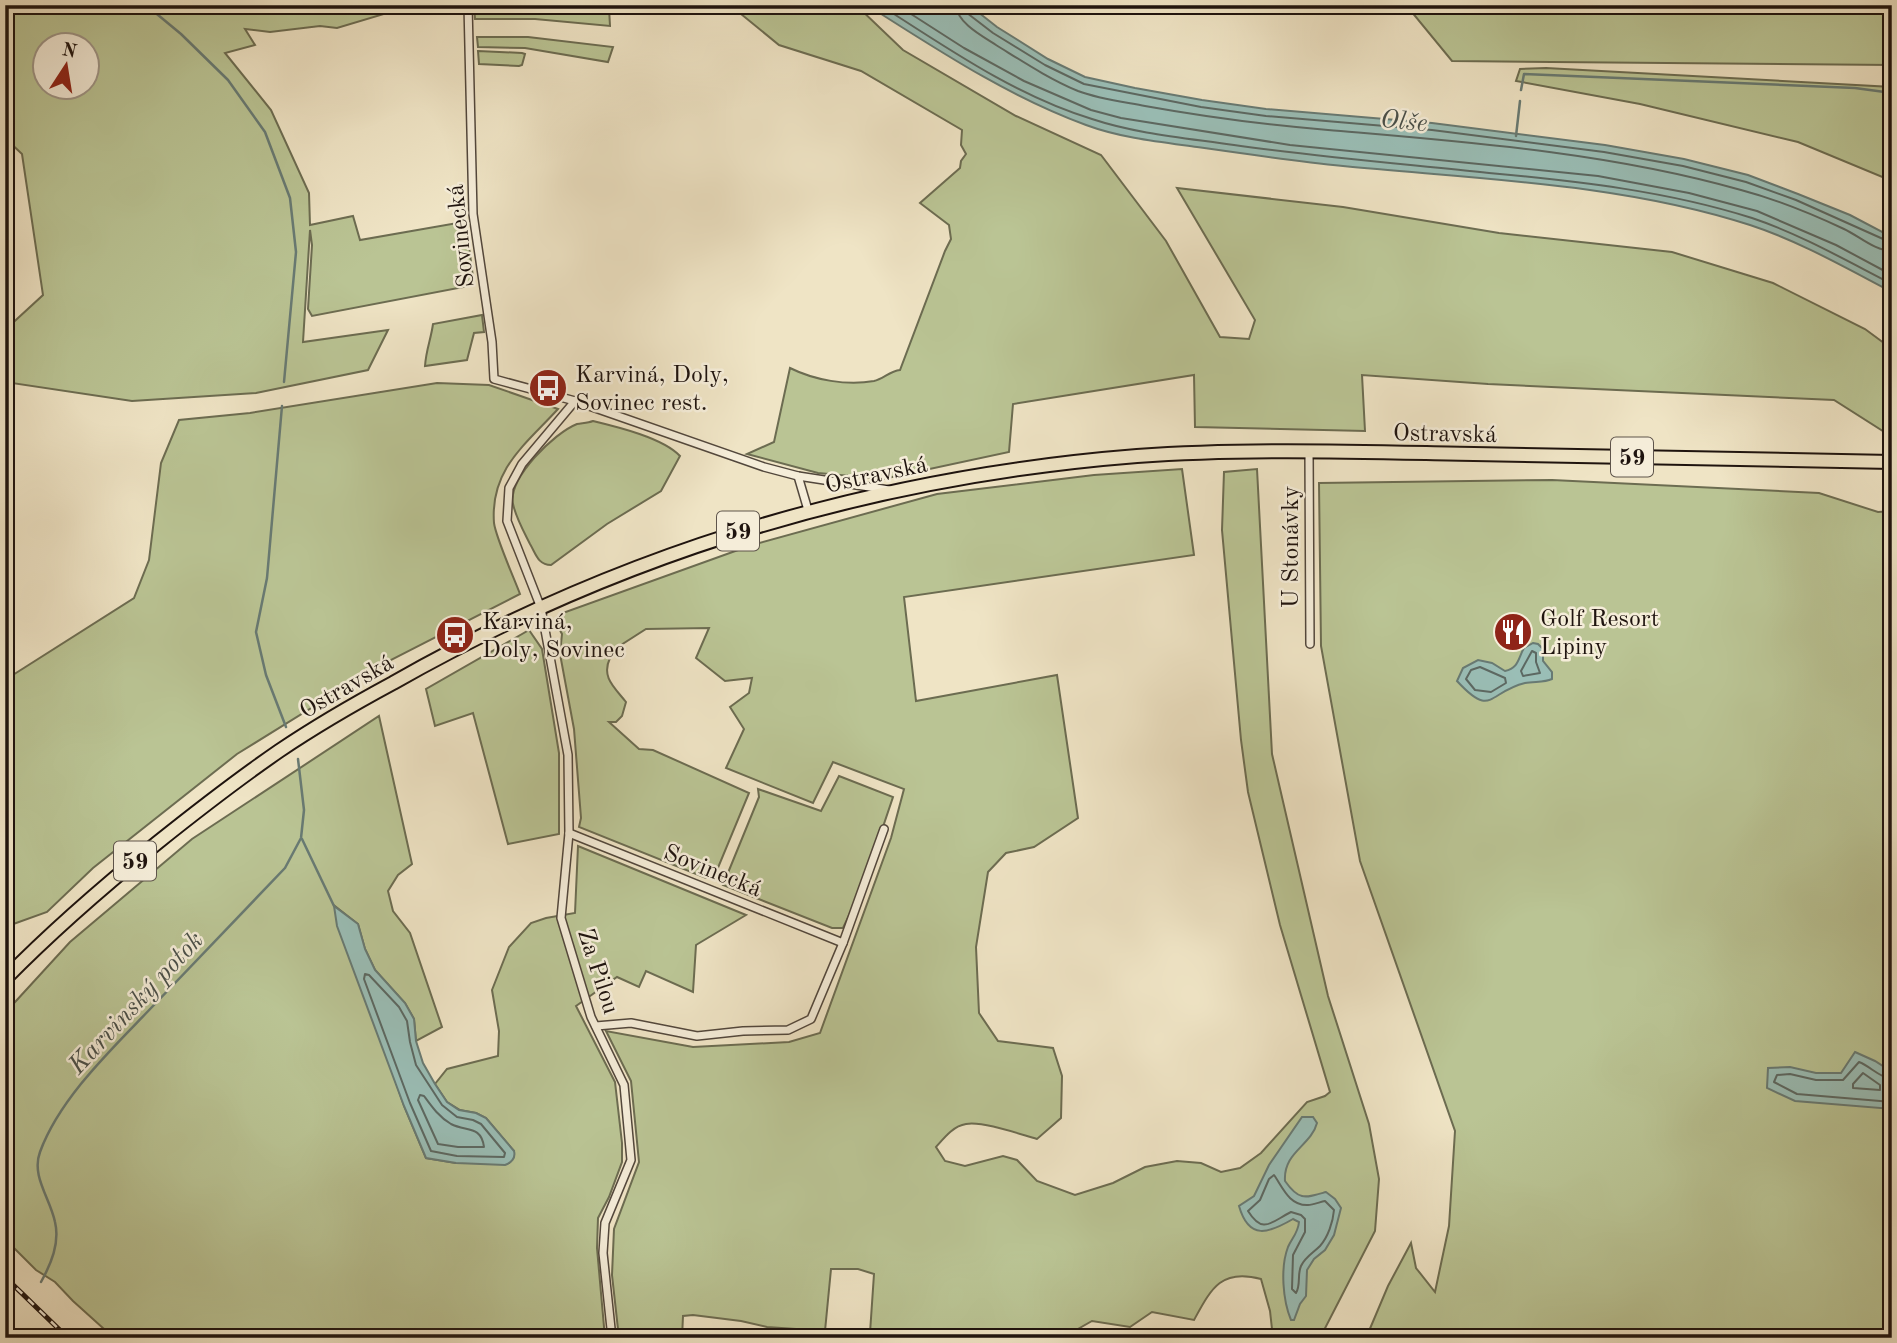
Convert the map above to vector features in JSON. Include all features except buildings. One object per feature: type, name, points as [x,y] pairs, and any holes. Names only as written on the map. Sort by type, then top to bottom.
[{"type":"main road","name":"Ostravská","points":[[5,979],[70,916],[231,785],[280,751],[449,651],[619,574],[808,510],[892,490],[1074,462],[1150,455],[1309,451],[1892,462]]},
{"type":"street","name":"Sovinecká","points":[[468,5],[473,214],[492,342],[494,379],[575,401],[764,467],[798,476],[892,490]]},
{"type":"street","points":[[541,608],[507,522],[509,488],[522,464],[575,401]]},
{"type":"street","name":"U Stonávky","points":[[1309,451],[1310,644]]},
{"type":"street","points":[[798,476],[808,510]]},
{"type":"street","name":"Za Pilou","points":[[541,608],[568,755],[569,833],[561,918],[596,1026],[624,1085],[631,1160],[604,1223],[603,1253],[612,1338]]},
{"type":"street","points":[[596,1026],[631,1023],[697,1036],[788,1030],[811,1019],[843,943],[884,829]]},
{"type":"street","name":"Sovinecká","points":[[569,833],[843,943]]},
{"type":"green space","points":[[5,5],[397,5],[394,11],[337,28],[320,26],[270,32],[245,29],[255,45],[225,53],[271,110],[309,193],[310,225],[353,216],[360,240],[463,222],[466,224],[474,285],[312,316],[308,309],[312,245],[310,230],[303,342],[388,330],[368,370],[256,393],[132,401],[5,382],[5,330],[43,295],[22,154],[5,138]]},
{"type":"green space","points":[[474,5],[585,5],[609,8],[610,26],[535,19],[475,19]]},
{"type":"green space","points":[[730,5],[856,5],[903,50],[1016,116],[1101,155],[1166,241],[1220,337],[1249,339],[1255,320],[1177,188],[1343,207],[1499,233],[1672,252],[1773,283],[1865,329],[1892,349],[1892,433],[1886,433],[1834,400],[1488,384],[1362,375],[1365,431],[1195,427],[1194,375],[1013,404],[1009,452],[883,479],[818,473],[747,454],[774,442],[790,368],[820,379],[853,383],[874,381],[900,370],[951,239],[949,225],[920,203],[960,168],[966,154],[961,145],[962,130],[861,71],[779,45]]},
{"type":"green space","points":[[1406,5],[1892,5],[1892,65],[1452,61]]},
{"type":"green space","points":[[477,37],[528,37],[613,47],[608,62],[525,48],[478,47]]},
{"type":"green space","points":[[478,51],[525,54],[522,65],[519,66],[479,64]]},
{"type":"green space","points":[[1546,68],[1892,87],[1892,181],[1798,142],[1640,104],[1516,81],[1520,69]]},
{"type":"green space","points":[[482,315],[484,332],[474,333],[467,360],[425,366],[433,324]]},
{"type":"green space","points":[[437,383],[489,385],[558,409],[512,459],[498,487],[494,504],[495,530],[520,594],[379,666],[237,754],[93,868],[47,912],[5,927],[5,680],[134,598],[149,560],[161,463],[179,420],[250,413]]},
{"type":"green space","points":[[593,421],[652,439],[680,456],[661,491],[607,524],[551,565],[547,565],[538,558],[520,525],[513,504],[513,493],[525,470],[545,446],[567,429]]},
{"type":"green space","points":[[1182,469],[1194,555],[904,597],[916,701],[1057,675],[1078,818],[1034,847],[1006,853],[988,872],[976,947],[979,1013],[998,1041],[1053,1048],[1062,1076],[1061,1118],[1037,1139],[991,1126],[961,1125],[936,1147],[945,1161],[965,1166],[1003,1156],[1017,1160],[1037,1181],[1075,1195],[1113,1183],[1145,1167],[1177,1161],[1201,1163],[1221,1172],[1240,1168],[1261,1153],[1307,1102],[1330,1092],[1280,925],[1248,792],[1241,740],[1222,530],[1224,472],[1257,469],[1272,754],[1328,996],[1369,1124],[1379,1179],[1375,1231],[1320,1338],[1273,1338],[1270,1311],[1261,1279],[1236,1276],[1219,1284],[1212,1291],[1194,1320],[1152,1312],[1130,1327],[1092,1321],[1062,1338],[885,1338],[870,1333],[874,1274],[858,1269],[831,1269],[825,1331],[767,1327],[693,1315],[683,1316],[682,1338],[619,1338],[612,1275],[614,1229],[639,1162],[631,1081],[606,1031],[693,1047],[789,1042],[820,1033],[891,838],[904,789],[833,762],[813,803],[726,768],[744,729],[730,707],[749,693],[752,678],[725,681],[696,658],[709,628],[646,629],[607,654],[610,658],[608,676],[626,702],[622,716],[616,722],[609,722],[639,749],[653,750],[749,793],[715,875],[706,878],[579,827],[581,818],[574,729],[560,654],[562,634],[557,625],[560,614],[752,545],[937,494],[1094,475]]},
{"type":"green space","points":[[1552,480],[1819,493],[1878,512],[1892,511],[1892,1338],[1366,1338],[1388,1286],[1411,1243],[1416,1268],[1435,1292],[1449,1226],[1455,1131],[1360,861],[1321,646],[1319,483]]},
{"type":"green space","points":[[529,630],[542,649],[559,753],[559,834],[508,844],[473,713],[435,726],[426,689]]},
{"type":"green space","points":[[379,716],[412,864],[398,875],[388,891],[393,911],[410,933],[442,1027],[416,1041],[414,1019],[405,1003],[375,970],[365,949],[358,924],[335,906],[404,1106],[426,1158],[456,1163],[509,1163],[514,1151],[486,1118],[460,1110],[447,1102],[435,1084],[447,1069],[498,1056],[499,1031],[492,990],[509,947],[531,923],[575,913],[578,846],[746,915],[696,945],[693,992],[646,971],[639,987],[617,977],[576,1006],[615,1082],[622,1143],[622,1162],[598,1218],[597,1248],[605,1338],[114,1338],[55,1282],[36,1270],[5,1239],[5,1013],[70,942],[192,839]]},
{"type":"green space","points":[[839,776],[893,797],[863,886],[843,928],[832,928],[723,885],[759,797],[758,789],[821,811]]},
{"type":"water","points":[[867,5],[969,5],[997,27],[1048,59],[1085,77],[1135,88],[1266,109],[1432,123],[1605,145],[1684,159],[1748,175],[1850,215],[1892,237],[1892,292],[1768,231],[1701,211],[1651,200],[1496,179],[1288,160],[1155,141],[1099,129],[1057,113],[1001,86]]},
{"type":"water","points":[[1533,643],[1543,649],[1543,661],[1552,672],[1552,679],[1525,683],[1484,701],[1477,699],[1457,681],[1463,668],[1478,660],[1492,663],[1505,671],[1510,670],[1516,665],[1524,648]]},
{"type":"water","points":[[334,906],[358,924],[365,949],[375,970],[405,1003],[414,1019],[416,1041],[423,1063],[447,1102],[459,1110],[486,1118],[514,1151],[514,1158],[509,1163],[456,1163],[426,1158],[337,926]]},
{"type":"water","points":[[1855,1052],[1892,1072],[1892,1109],[1795,1101],[1767,1088],[1768,1068],[1790,1067],[1816,1073],[1841,1073]]},
{"type":"water","points":[[1302,1117],[1313,1117],[1317,1123],[1309,1138],[1288,1163],[1285,1181],[1299,1195],[1313,1196],[1326,1192],[1341,1208],[1334,1235],[1307,1270],[1306,1296],[1294,1320],[1291,1320],[1284,1294],[1283,1274],[1288,1247],[1299,1222],[1293,1219],[1276,1228],[1261,1231],[1248,1225],[1239,1206],[1254,1196],[1269,1165]]},
{"type":"waterway","name":"Karvinský potok","points":[[146,5],[181,34],[228,80],[265,132],[290,198],[296,252],[284,382]]},
{"type":"waterway","points":[[1521,90],[1524,74],[1855,88],[1892,93]]},
{"type":"waterway","points":[[1516,136],[1520,101]]},
{"type":"waterway","name":"Karvinský potok","points":[[282,406],[267,578],[256,632],[266,675],[286,727]]},
{"type":"waterway","name":"Karvinský potok","points":[[41,1282],[51,1261],[56,1238],[53,1213],[38,1170],[40,1152],[49,1132],[74,1092],[105,1056],[285,868],[301,838],[304,810],[298,759]]},
{"type":"waterway","points":[[302,839],[334,906]]},
{"type":"railway","points":[[5,1277],[68,1338]]},
{"type":"place","name":"Karviná, Doly, Sovinec rest.","points":[[548,388]]},
{"type":"place","name":"Golf Resort Lipiny","points":[[1513,632]]},
{"type":"place","name":"Karviná, Doly, Sovinec","points":[[455,635]]},
{"type":"water label","name":"Olše","points":[[1404,120]]}]
